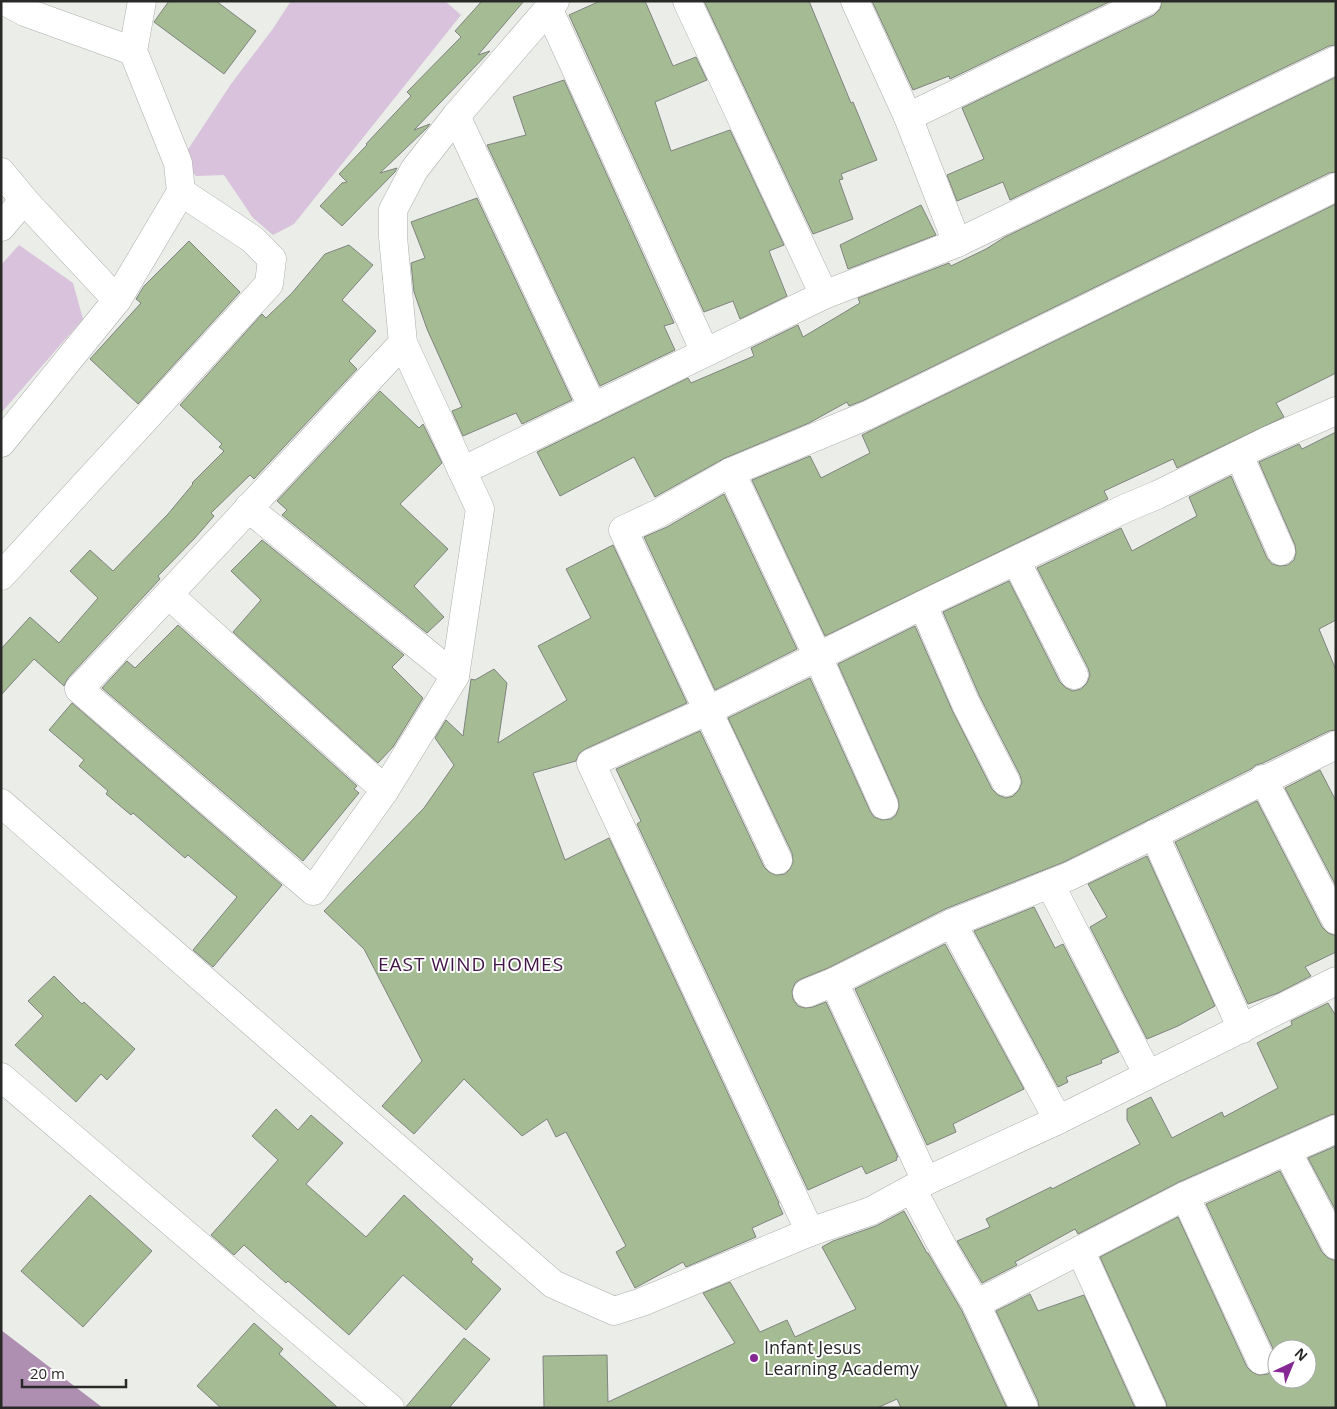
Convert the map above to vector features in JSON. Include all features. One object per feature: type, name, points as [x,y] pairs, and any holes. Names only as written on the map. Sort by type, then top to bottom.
[{"type":"street","points":[[4,1],[25,12],[133,51]]},
{"type":"street","points":[[1,443],[117,300],[181,192],[178,163],[133,51],[142,1]]},
{"type":"street","points":[[687,1],[824,295]]},
{"type":"street","points":[[855,1],[908,117],[957,243]]},
{"type":"street","points":[[908,117],[1147,1]]},
{"type":"street","points":[[404,343],[79,689],[314,891],[385,790],[455,676],[480,509],[404,343],[393,237],[393,210],[414,170],[456,116],[552,6],[705,352]]},
{"type":"street","points":[[462,471],[824,295],[957,243],[1336,60]]},
{"type":"street","points":[[456,116],[593,408]]},
{"type":"street","points":[[1,172],[24,200],[117,300]]},
{"type":"street","points":[[778,860],[623,530],[659,513],[731,472],[868,415],[1336,187]]},
{"type":"street","points":[[1,576],[269,284],[272,259],[252,239],[181,192]]},
{"type":"street","points":[[1,227],[24,200]]},
{"type":"street","points":[[810,1232],[591,764],[709,710],[1239,455],[1336,411]]},
{"type":"street","points":[[1239,455],[1281,551]]},
{"type":"street","points":[[731,472],[818,657],[884,805]]},
{"type":"street","points":[[248,508],[455,676]]},
{"type":"street","points":[[1016,561],[1074,675]]},
{"type":"street","points":[[169,595],[385,790]]},
{"type":"street","points":[[923,606],[966,704],[1006,782]]},
{"type":"street","points":[[808,993],[952,923],[1070,876],[1263,779],[1336,745]]},
{"type":"street","points":[[1263,779],[1336,920]]},
{"type":"street","points":[[1,803],[553,1284],[614,1311],[642,1302],[810,1232],[872,1211],[919,1185],[1058,1120],[1336,980]]},
{"type":"street","points":[[1154,834],[1242,1029]]},
{"type":"street","points":[[1050,884],[1148,1075]]},
{"type":"street","points":[[952,923],[1058,1120]]},
{"type":"street","points":[[834,982],[946,1253],[976,1304],[1024,1408]]},
{"type":"street","points":[[1,1077],[390,1408]]},
{"type":"street","points":[[976,1304],[1185,1196],[1336,1130]]},
{"type":"street","points":[[1287,1151],[1336,1245]]},
{"type":"street","points":[[1185,1196],[1261,1360]]},
{"type":"street","points":[[1080,1250],[1152,1408]]},
{"type":"shaded area","points":[[291,1],[445,1],[461,15],[294,224],[273,235],[253,218],[224,175],[196,176],[181,160],[231,84],[272,30]]},
{"type":"shaded area","points":[[19,245],[73,283],[83,319],[1,413],[1,265]]},
{"type":"shaded area","points":[[1,1330],[103,1408],[1,1408]]},
{"type":"building","points":[[169,1],[216,1],[256,31],[224,74],[154,22]]},
{"type":"building","points":[[482,1],[524,1],[478,55],[490,51],[414,130],[430,124],[427,128],[380,173],[397,168],[395,172],[342,226],[320,206],[342,183],[347,182],[339,174],[411,96],[407,92],[461,37],[455,31]]},
{"type":"building","points":[[600,1],[645,1],[673,66],[696,57],[707,80],[655,102],[671,151],[730,130],[784,245],[769,251],[787,296],[740,319],[733,301],[704,312],[569,15]]},
{"type":"building","points":[[704,1],[809,1],[877,160],[841,174],[843,179],[839,180],[853,219],[813,234]]},
{"type":"building","points":[[872,1],[1111,1],[950,79],[949,76],[913,90]]},
{"type":"building","points":[[1162,1],[1336,1],[1336,45],[1329,46],[1010,200],[1003,182],[957,201],[947,175],[984,159],[962,108],[1154,15],[1160,9]]},
{"type":"building","points":[[1336,77],[1336,172],[1329,173],[862,401],[849,406],[847,402],[809,423],[725,458],[655,497],[634,457],[560,496],[537,452],[688,378],[691,383],[754,356],[751,348],[798,325],[803,337],[860,303],[858,298],[949,263],[951,266],[986,249],[1005,237]]},
{"type":"building","points":[[564,80],[674,323],[664,326],[675,350],[600,386],[487,145],[526,135],[513,97]]},
{"type":"building","points":[[477,198],[572,400],[522,424],[516,413],[463,436],[452,411],[462,407],[427,329],[414,292],[411,263],[425,258],[411,222]]},
{"type":"building","points":[[1336,204],[1336,373],[1276,403],[1284,417],[1177,468],[1173,459],[1104,491],[1108,499],[825,636],[752,480],[810,456],[821,478],[870,453],[862,435]]},
{"type":"building","points":[[921,205],[936,235],[848,269],[840,245]]},
{"type":"building","points":[[189,241],[240,292],[138,404],[90,359],[141,303],[136,299],[144,286]]},
{"type":"building","points":[[349,245],[373,265],[342,300],[376,331],[349,361],[357,369],[254,479],[250,475],[211,513],[214,516],[158,576],[160,579],[68,678],[64,686],[34,659],[1,695],[1,649],[30,617],[59,643],[98,598],[70,571],[90,550],[113,571],[168,514],[192,483],[224,451],[219,447],[222,444],[180,405],[262,314],[266,318],[292,293],[325,254]]},
{"type":"building","points":[[380,391],[419,428],[423,424],[442,463],[400,504],[448,549],[414,586],[444,617],[427,633],[282,515],[287,510],[277,501]]},
{"type":"building","points":[[1336,432],[1336,620],[1319,629],[1336,670],[1336,730],[1329,731],[1256,765],[1064,862],[945,909],[795,983],[792,991],[793,999],[798,1006],[805,1008],[813,1007],[826,1002],[898,1157],[896,1158],[897,1160],[866,1174],[862,1166],[808,1190],[637,824],[641,821],[616,769],[700,731],[764,867],[776,875],[785,874],[793,862],[792,853],[728,718],[810,678],[870,811],[874,817],[882,820],[891,819],[896,815],[899,807],[898,799],[838,664],[915,626],[952,710],[992,789],[998,795],[1006,798],[1013,796],[1019,790],[1022,782],[1020,775],[980,697],[943,612],[1009,581],[1060,682],[1066,688],[1073,691],[1081,689],[1087,683],[1090,675],[1088,668],[1037,568],[1121,528],[1132,551],[1197,516],[1189,497],[1231,476],[1267,558],[1272,564],[1279,566],[1288,565],[1294,560],[1296,553],[1295,545],[1259,462],[1299,444],[1302,449]]},
{"type":"building","points":[[724,494],[797,649],[715,690],[644,537],[667,527]]},
{"type":"building","points":[[262,540],[404,655],[392,667],[423,698],[393,747],[378,763],[233,632],[261,600],[231,571]]},
{"type":"building","points":[[613,545],[687,703],[585,749],[579,754],[576,761],[533,773],[565,860],[609,838],[783,1214],[752,1228],[756,1237],[686,1267],[683,1262],[635,1288],[616,1252],[626,1246],[566,1132],[556,1137],[547,1119],[522,1136],[464,1079],[414,1134],[382,1106],[422,1061],[364,949],[324,911],[424,808],[454,765],[435,738],[446,720],[463,736],[471,679],[475,680],[494,669],[507,683],[498,743],[567,700],[538,646],[591,618],[566,569]]},
{"type":"building","points":[[178,625],[357,786],[354,789],[359,793],[303,861],[102,688],[127,661],[135,668]]},
{"type":"building","points":[[72,703],[282,885],[213,967],[193,950],[237,897],[188,855],[185,858],[133,813],[131,815],[106,794],[108,791],[79,766],[84,760],[49,730]]},
{"type":"building","points":[[1320,770],[1336,801],[1336,886],[1285,788]]},
{"type":"building","points":[[1257,801],[1322,927],[1328,933],[1336,936],[1336,952],[1305,967],[1311,976],[1278,993],[1248,1004],[1175,842]]},
{"type":"building","points":[[1147,856],[1215,1006],[1178,1026],[1147,1039],[1090,927],[1107,917],[1088,884]]},
{"type":"building","points":[[1034,907],[1055,948],[1063,944],[1119,1052],[1101,1060],[1102,1063],[1066,1077],[1068,1082],[1058,1087],[974,931]]},
{"type":"building","points":[[945,944],[1024,1089],[953,1124],[956,1132],[927,1145],[855,989]]},
{"type":"building","points":[[54,976],[82,1004],[84,1002],[135,1049],[107,1080],[101,1074],[76,1102],[15,1045],[43,1016],[28,1001]]},
{"type":"building","points":[[1328,1003],[1336,1016],[1336,1114],[1179,1182],[1078,1234],[1075,1229],[1015,1262],[1017,1265],[982,1283],[957,1241],[990,1227],[986,1219],[1051,1187],[1052,1189],[1140,1144],[1127,1120],[1127,1109],[1151,1097],[1172,1138],[1222,1112],[1224,1117],[1278,1088],[1257,1043],[1292,1025],[1291,1021]]},
{"type":"building","points":[[276,1109],[298,1130],[311,1115],[343,1143],[306,1184],[366,1237],[404,1195],[473,1259],[471,1262],[501,1289],[466,1330],[403,1275],[349,1335],[288,1281],[286,1283],[244,1245],[234,1255],[211,1235],[278,1160],[252,1136]]},
{"type":"building","points":[[1336,1146],[1336,1211],[1308,1158]]},
{"type":"building","points":[[1280,1171],[1322,1252],[1328,1258],[1336,1261],[1336,1408],[1167,1408],[1166,1402],[1100,1257],[1178,1217],[1247,1367],[1259,1375],[1267,1374],[1267,1389],[1317,1389],[1317,1339],[1269,1339],[1206,1204]]},
{"type":"building","points":[[90,1195],[152,1251],[83,1327],[21,1271]]},
{"type":"building","points":[[904,1211],[962,1311],[1007,1408],[901,1408],[897,1399],[877,1408],[544,1408],[543,1356],[607,1355],[608,1402],[735,1343],[703,1293],[730,1282],[760,1332],[787,1320],[795,1337],[856,1309],[822,1247],[833,1241],[876,1226]]},
{"type":"building","points":[[1030,1294],[1038,1311],[1084,1295],[1135,1408],[1039,1408],[1038,1401],[996,1311]]},
{"type":"building","points":[[254,1323],[283,1349],[279,1354],[338,1408],[221,1408],[197,1386]]},
{"type":"building","points":[[464,1338],[490,1359],[449,1408],[405,1408]]},
{"type":"place","name":"Infant Jesus Learning Academy","points":[[754,1358]]},
{"type":"district","name":"EAST WIND HOMES","points":[[471,964]]}]
